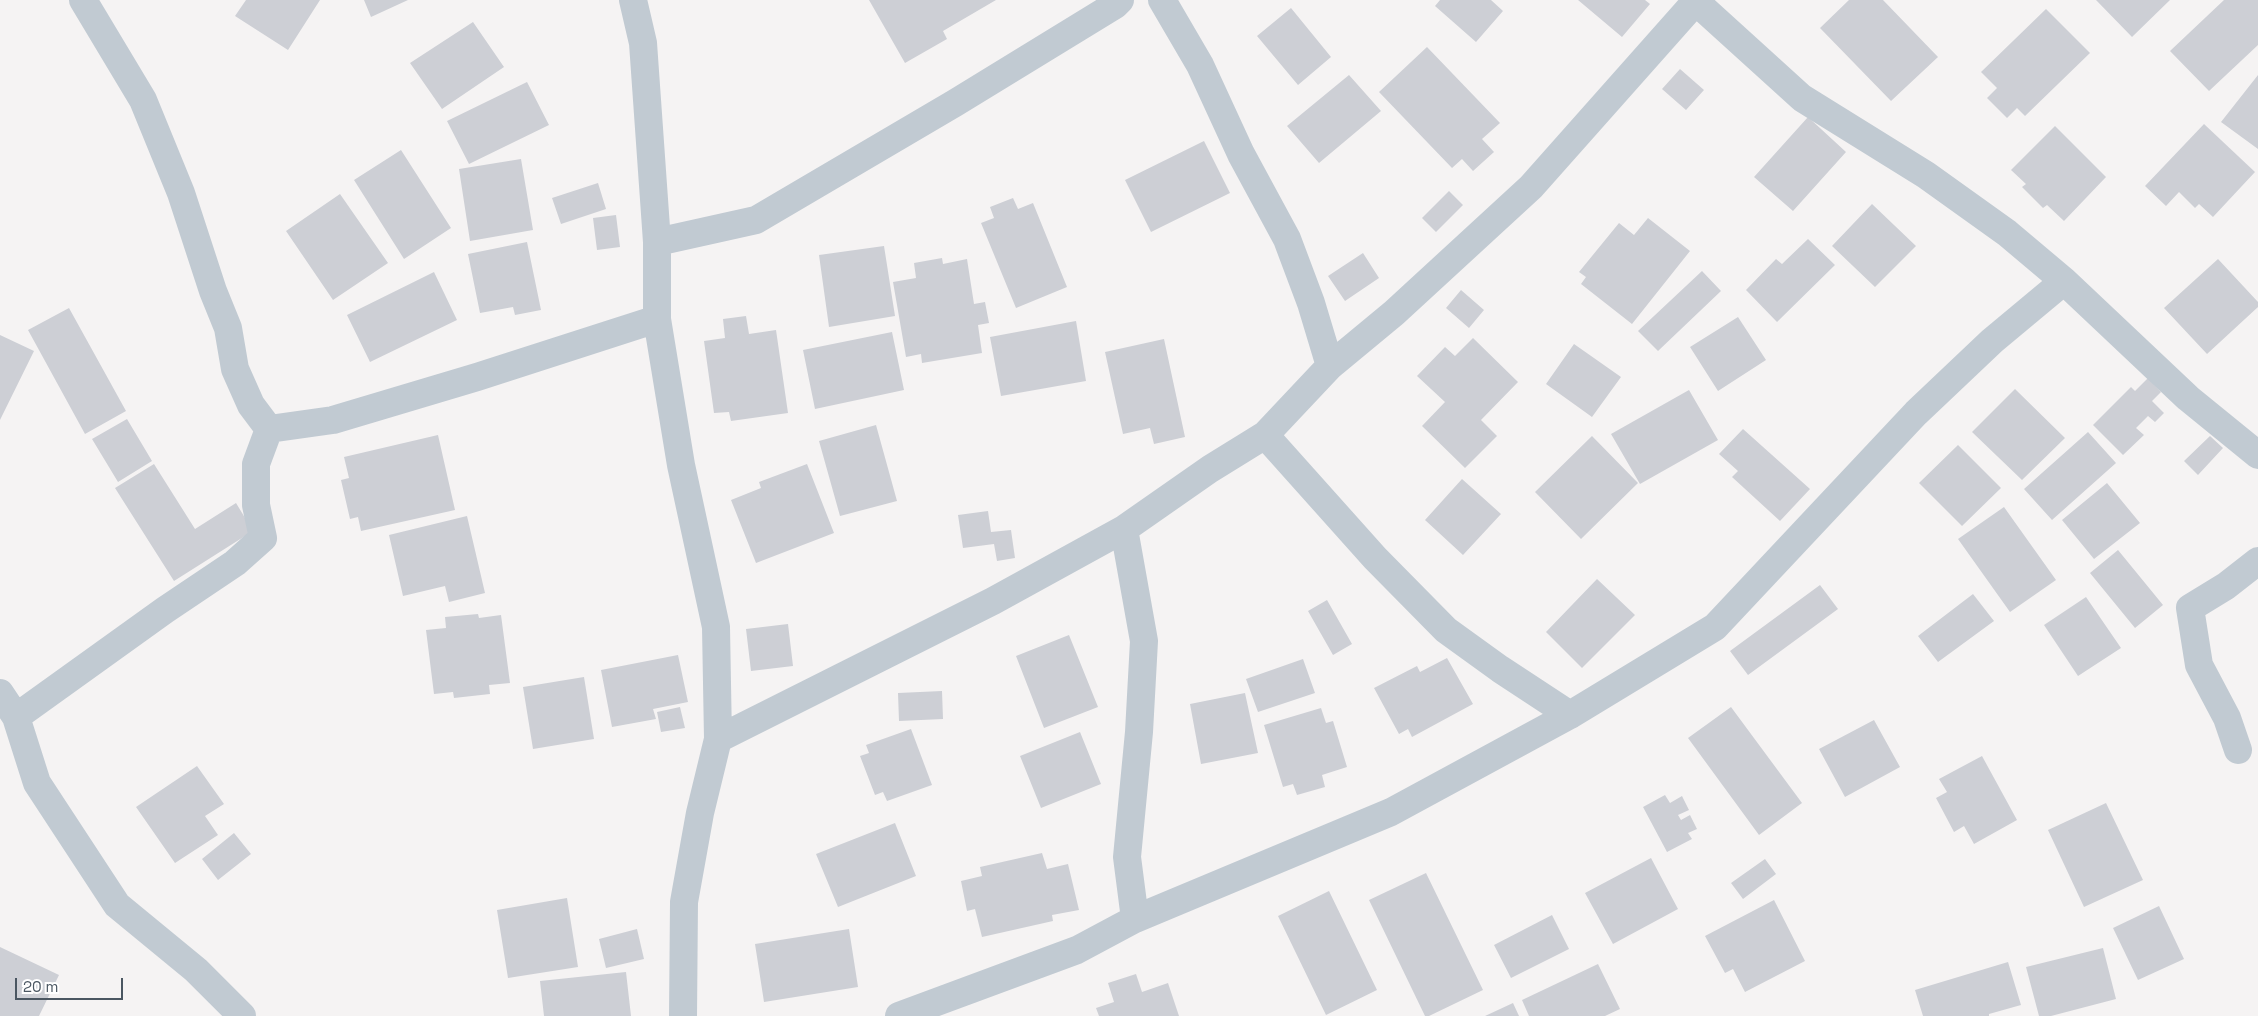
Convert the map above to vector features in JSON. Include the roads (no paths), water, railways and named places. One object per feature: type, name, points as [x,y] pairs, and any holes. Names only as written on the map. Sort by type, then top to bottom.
[{"type":"street","points":[[83,0],[143,100],[182,193],[213,292],[228,328],[235,369],[252,405],[269,429]]},
{"type":"street","points":[[633,0],[643,43],[657,242],[657,319],[681,465],[716,627],[718,739],[700,813],[684,902],[683,1016]]},
{"type":"street","points":[[657,242],[756,220],[955,103],[1115,5],[1120,0]]},
{"type":"street","points":[[1162,0],[1200,65],[1241,154],[1287,239],[1311,303],[1330,366]]},
{"type":"street","points":[[718,739],[993,601],[1124,529],[1210,469],[1265,435],[1330,366],[1394,314],[1531,187],[1696,1],[1802,98],[1926,175],[2007,233],[2064,281],[2188,398],[2258,455]]},
{"type":"street","points":[[900,1016],[1077,950],[1135,919],[1391,812],[1570,715],[1715,627],[1916,413],[1992,341],[2064,281]]},
{"type":"street","points":[[269,429],[333,420],[477,377],[657,319]]},
{"type":"street","points":[[16,717],[165,610],[235,563],[263,538],[256,505],[256,464],[269,429]]},
{"type":"street","points":[[1265,435],[1375,558],[1446,630],[1500,669],[1570,715]]},
{"type":"street","points":[[1124,529],[1144,641],[1139,732],[1127,857],[1135,919]]},
{"type":"street","points":[[2238,750],[2227,718],[2199,665],[2190,608],[2226,586],[2258,561]]},
{"type":"street","points":[[0,693],[16,717],[37,783],[117,905],[196,970],[242,1016]]}]
